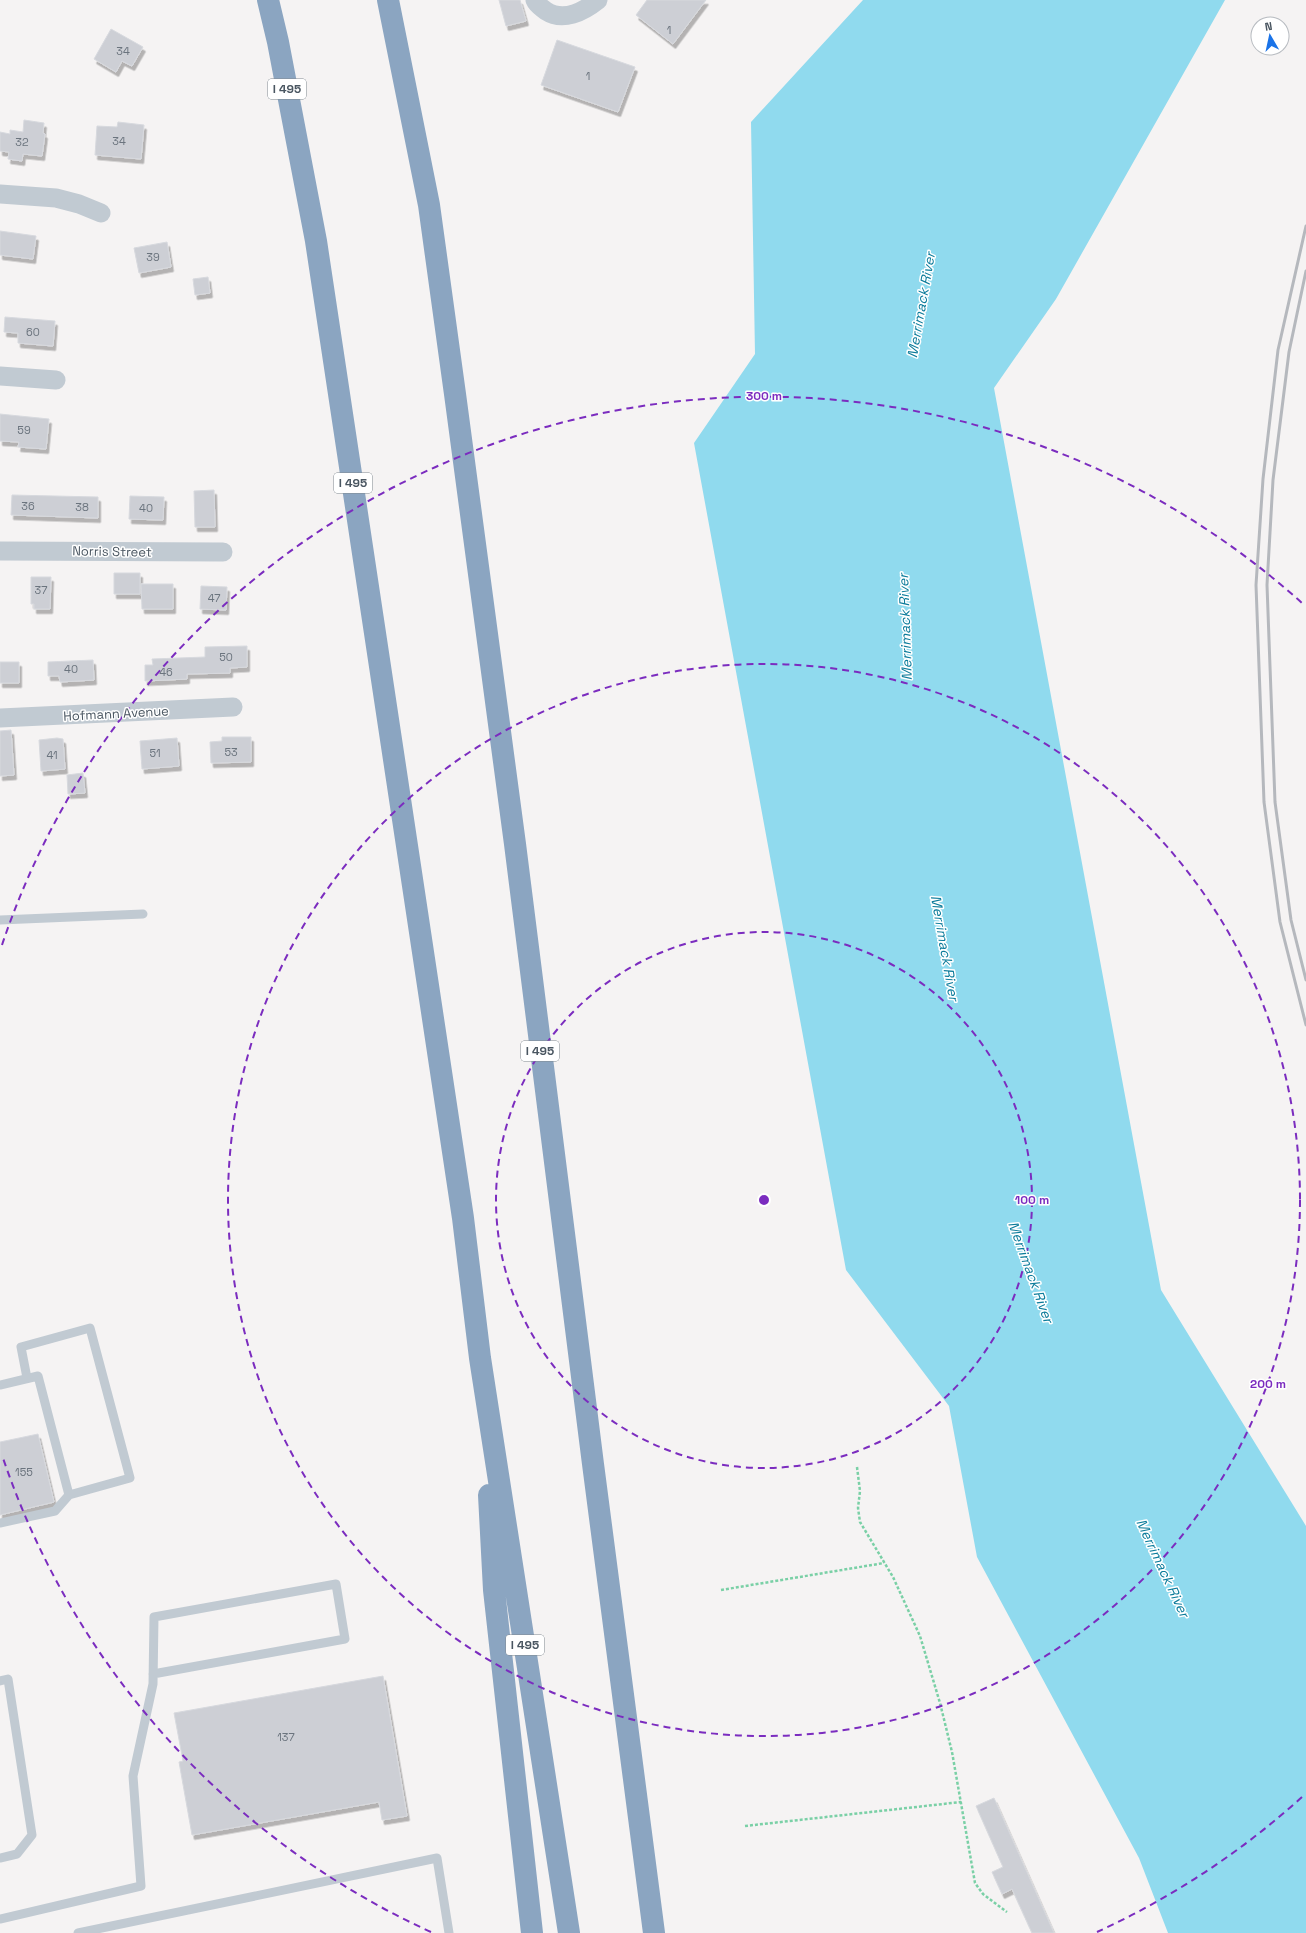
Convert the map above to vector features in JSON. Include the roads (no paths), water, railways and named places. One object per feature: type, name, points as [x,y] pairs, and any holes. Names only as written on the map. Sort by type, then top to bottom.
[{"type":"highway","name":"I 495","points":[[268,0],[281,58],[316,241],[464,1218],[480,1358],[569,1933]]},
{"type":"highway","name":"I 495","points":[[388,0],[429,205],[515,844],[654,1933]]},
{"type":"highway","points":[[480,1358],[494,1590],[532,1933]]},
{"type":"street","points":[[535,0],[537,4],[553,16],[571,16],[598,0]]},
{"type":"street","points":[[0,194],[56,198],[79,204],[101,213]]},
{"type":"street","points":[[0,376],[56,380]]},
{"type":"street","name":"Norris Street","points":[[0,551],[223,552]]},
{"type":"street","name":"Hofmann Avenue","points":[[0,718],[233,707]]},
{"type":"lane","points":[[0,920],[143,914]]},
{"type":"lane","points":[[0,1523],[55,1511],[69,1495],[130,1478],[90,1328],[21,1347],[27,1378]]},
{"type":"lane","points":[[0,1385],[38,1376],[69,1495]]},
{"type":"lane","points":[[0,1919],[141,1886],[133,1776],[153,1684],[153,1674],[154,1616],[336,1584],[345,1639],[153,1674]]},
{"type":"lane","points":[[0,1680],[8,1679],[32,1835],[17,1854],[0,1858]]},
{"type":"lane","points":[[78,1933],[437,1858],[449,1933]]},
{"type":"water","name":"Merrimack River","points":[[863,0],[1225,0],[1056,299],[994,388],[1161,1290],[1306,1526],[1306,1933],[1168,1933],[1139,1858],[977,1557],[949,1406],[846,1270],[694,443],[755,354],[751,122]]},
{"type":"railway","points":[[1306,226],[1278,350],[1263,479],[1256,585],[1264,802],[1280,922],[1306,1025]]},
{"type":"railway","points":[[1306,271],[1289,352],[1273,480],[1267,585],[1275,802],[1291,920],[1306,980]]}]
